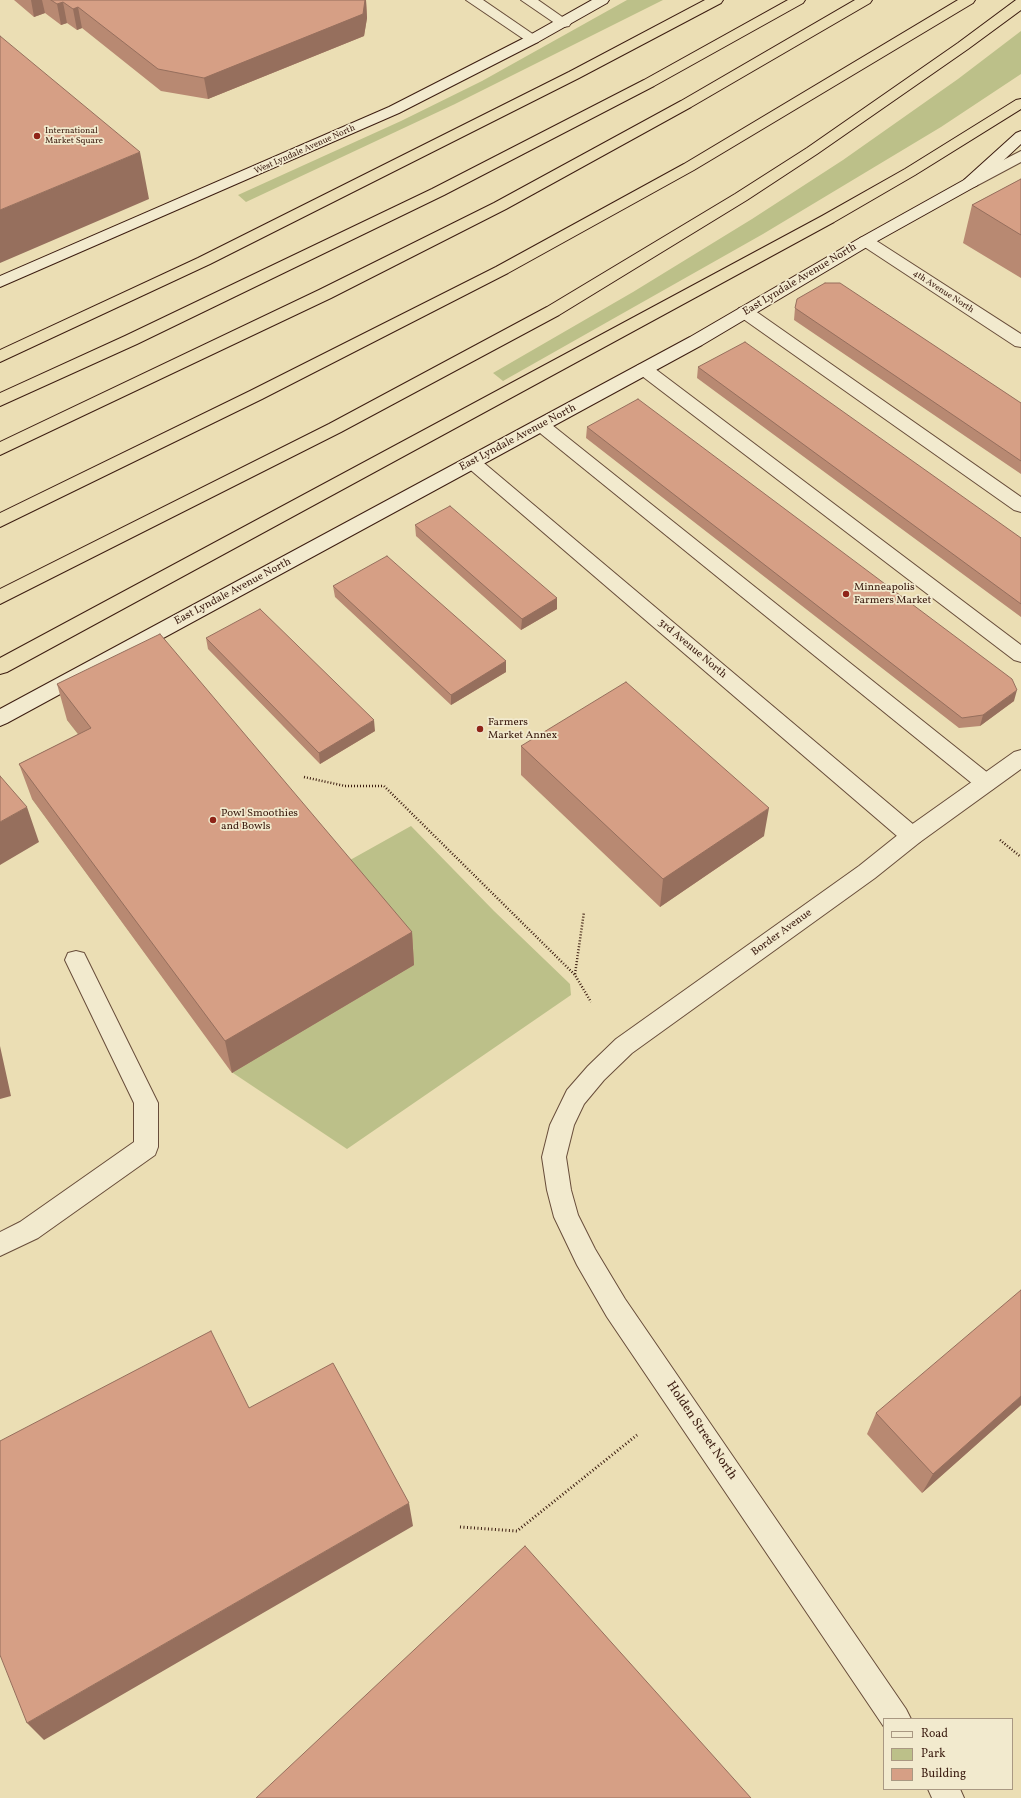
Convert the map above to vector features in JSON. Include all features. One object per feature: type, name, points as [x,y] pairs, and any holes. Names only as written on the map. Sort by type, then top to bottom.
[{"type":"highway","points":[[0,358],[61,330],[322,202],[574,75],[716,0]]},
{"type":"highway","points":[[0,400],[274,272],[438,192],[642,87],[798,0]]},
{"type":"highway","points":[[0,449],[325,294],[500,206],[686,104],[865,0]]},
{"type":"highway","points":[[0,521],[389,329],[553,242],[728,144],[968,0]]},
{"type":"highway","points":[[0,597],[335,428],[552,311],[721,209],[812,151],[956,51],[1021,3]]},
{"type":"highway","points":[[0,667],[872,195],[1021,103]]},
{"type":"highway","points":[[0,349],[61,330]]},
{"type":"main road","points":[[473,0],[533,39]]},
{"type":"main road","points":[[528,0],[564,23]]},
{"type":"main road","name":"West Lyndale Avenue North","points":[[0,282],[387,113],[564,23],[602,0]]},
{"type":"main road","name":"East Lyndale Avenue North","points":[[0,718],[644,369],[745,312],[866,241],[970,183],[1021,136]]},
{"type":"main road","points":[[970,183],[1021,156]]},
{"type":"main road","name":"4th Avenue North","points":[[866,241],[1021,342]]},
{"type":"main road","points":[[745,312],[1021,506]]},
{"type":"main road","points":[[644,369],[1021,655]]},
{"type":"main road","points":[[541,425],[986,783]]},
{"type":"main road","name":"3rd Avenue North","points":[[472,462],[912,836]]},
{"type":"main road","name":"Border Avenue","points":[[562,1125],[575,1097],[596,1073],[624,1046],[867,872],[912,836],[1021,758]]},
{"type":"main road","points":[[0,1244],[29,1230],[146,1147],[146,1103],[76,960]]},
{"type":"main road","name":"Holden Street North","points":[[562,1125],[554,1157],[559,1190],[566,1217],[586,1257],[616,1308],[895,1718]]},
{"type":"path","points":[[304,777],[345,786],[384,786],[575,975],[591,1002]]},
{"type":"path","points":[[1000,840],[1021,857]]},
{"type":"path","points":[[575,975],[584,912]]},
{"type":"path","points":[[460,1527],[517,1531],[636,1435]]},
{"type":"green space","points":[[627,0],[663,0],[455,104],[246,202],[238,195],[401,121],[482,81]]},
{"type":"green space","points":[[1021,31],[1021,74],[941,127],[763,234],[503,381],[493,373],[633,292],[752,219],[843,160],[958,79]]},
{"type":"green space","points":[[168,670],[334,869],[411,826],[494,911],[570,984],[571,995],[347,1149],[233,1073],[32,799],[101,764],[67,720]]},
{"type":"building","points":[[51,0],[365,0],[363,14],[204,78],[158,69],[78,7],[73,9],[63,2],[57,4]]},
{"type":"building","points":[[0,36],[140,152],[0,210]]},
{"type":"building","points":[[1021,179],[1021,235],[972,205]]},
{"type":"building","points":[[825,283],[840,283],[1021,403],[1021,461],[795,308],[797,299]]},
{"type":"building","points":[[745,342],[1021,538],[1021,604],[698,367]]},
{"type":"building","points":[[638,399],[1012,679],[1017,690],[983,715],[962,718],[587,427]]},
{"type":"building","points":[[450,506],[557,598],[522,619],[415,525]]},
{"type":"building","points":[[387,556],[506,661],[451,695],[333,586]]},
{"type":"building","points":[[260,609],[374,720],[319,753],[206,638]]},
{"type":"building","points":[[160,634],[412,932],[225,1041],[19,764],[91,728],[57,684]]},
{"type":"building","points":[[626,682],[769,808],[663,879],[521,746]]},
{"type":"building","points":[[0,776],[27,807],[0,822]]},
{"type":"building","points":[[1021,1290],[1021,1396],[933,1474],[876,1413]]},
{"type":"building","points":[[211,1331],[249,1408],[333,1363],[409,1503],[27,1723],[0,1655],[0,1441]]},
{"type":"building","points":[[525,1546],[751,1798],[256,1798]]},
{"type":"place","name":"International Market Square","points":[[37,136]]},
{"type":"place","name":"Minneapolis Farmers Market","points":[[846,594]]},
{"type":"place","name":"Farmers Market Annex","points":[[480,729]]},
{"type":"place","name":"Powl Smoothies and Bowls","points":[[213,820]]}]
